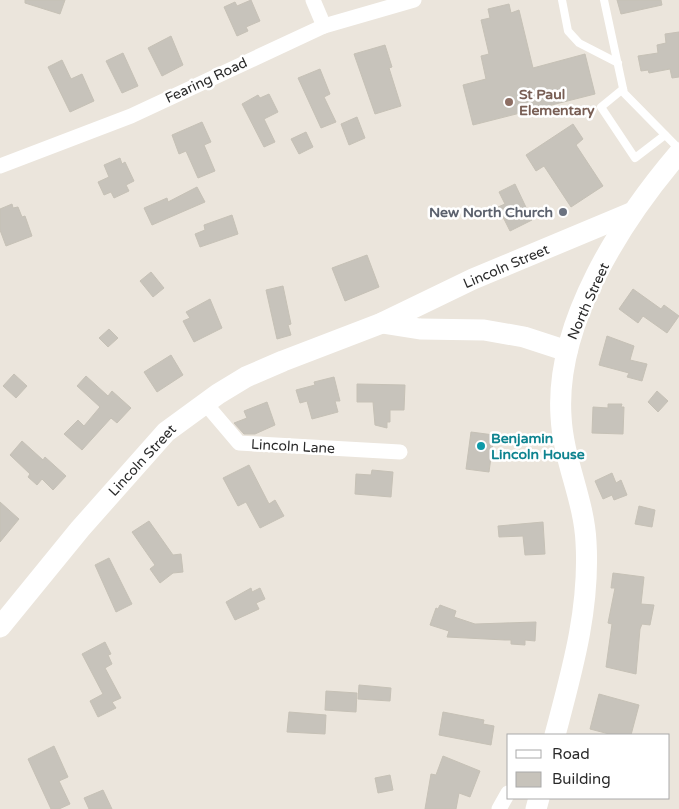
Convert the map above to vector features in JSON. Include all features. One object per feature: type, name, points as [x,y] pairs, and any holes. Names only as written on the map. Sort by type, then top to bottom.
[{"type":"main road","name":"North Street","points":[[554,730],[578,651],[587,578],[584,513],[566,458],[560,417],[560,391],[567,351],[593,283],[632,213],[679,151]]},
{"type":"main road","name":"Lincoln Street","points":[[0,627],[142,456],[166,432],[205,403],[246,377],[382,323],[473,279],[632,213]]},
{"type":"main road","points":[[382,323],[420,330],[484,330],[524,337],[567,351]]},
{"type":"street","points":[[313,0],[324,26]]},
{"type":"street","name":"Fearing Road","points":[[0,166],[131,116],[324,26],[414,0]]},
{"type":"street","name":"Lincoln Lane","points":[[205,403],[239,443],[400,452]]},
{"type":"street","points":[[498,809],[507,796]]},
{"type":"lane","points":[[562,0],[568,31],[578,43],[618,63]]},
{"type":"lane","points":[[604,0],[624,93],[679,151]]},
{"type":"lane","points":[[623,89],[601,107],[635,158],[665,135]]},
{"type":"building","points":[[25,0],[65,0],[60,14],[25,3]]},
{"type":"building","points":[[251,0],[260,21],[246,27],[248,31],[237,36],[224,7],[235,2],[237,6]]},
{"type":"building","points":[[617,0],[661,0],[662,5],[621,14]]},
{"type":"building","points":[[509,4],[511,13],[519,10],[533,68],[585,54],[595,94],[473,125],[463,85],[486,79],[481,56],[489,54],[481,20],[490,18],[488,9]]},
{"type":"building","points":[[679,32],[679,77],[672,78],[670,69],[649,73],[648,70],[641,71],[638,56],[658,53],[657,45],[666,43],[665,34]]},
{"type":"building","points":[[171,36],[183,65],[162,76],[148,48]]},
{"type":"building","points":[[385,45],[392,67],[389,68],[401,106],[375,114],[354,54]]},
{"type":"building","points":[[123,53],[138,86],[122,93],[106,61]]},
{"type":"building","points":[[62,60],[71,79],[82,74],[94,101],[70,112],[48,67]]},
{"type":"building","points":[[320,69],[330,94],[324,97],[336,122],[321,128],[298,78]]},
{"type":"building","points":[[269,94],[278,112],[264,119],[275,142],[264,147],[242,104],[258,95],[260,98]]},
{"type":"building","points":[[357,117],[365,138],[349,145],[341,124]]},
{"type":"building","points":[[202,122],[211,142],[204,145],[215,171],[198,178],[186,151],[179,154],[172,135]]},
{"type":"building","points":[[573,124],[583,139],[576,145],[603,186],[571,207],[544,166],[536,171],[526,155]]},
{"type":"building","points":[[306,132],[313,147],[299,154],[291,139]]},
{"type":"building","points":[[120,158],[122,164],[125,162],[134,181],[126,185],[129,191],[114,198],[111,192],[104,195],[98,182],[109,177],[104,165]]},
{"type":"building","points":[[515,184],[532,220],[510,231],[498,207],[505,204],[499,192]]},
{"type":"building","points":[[197,187],[205,202],[152,225],[144,208],[167,198],[168,202]]},
{"type":"building","points":[[12,204],[13,208],[18,207],[22,217],[25,216],[32,236],[6,246],[0,230],[0,209]]},
{"type":"building","points":[[232,215],[238,234],[200,247],[195,234],[205,230],[204,225]]},
{"type":"building","points":[[367,255],[379,287],[345,301],[332,268]]},
{"type":"building","points":[[151,272],[164,288],[153,297],[140,281]]},
{"type":"building","points":[[283,286],[291,324],[288,325],[291,335],[277,339],[266,290]]},
{"type":"building","points":[[633,289],[661,309],[664,305],[679,316],[667,333],[643,316],[638,323],[619,309]]},
{"type":"building","points":[[210,299],[222,328],[194,342],[183,321],[190,318],[186,312]]},
{"type":"building","points":[[109,329],[118,338],[108,347],[99,338]]},
{"type":"building","points":[[607,336],[634,346],[630,360],[647,364],[642,381],[627,377],[629,373],[599,365]]},
{"type":"building","points":[[171,355],[183,375],[157,392],[144,372]]},
{"type":"building","points":[[14,374],[27,386],[16,398],[3,386]]},
{"type":"building","points":[[86,376],[108,396],[112,391],[131,408],[117,423],[111,418],[82,450],[64,434],[78,420],[84,426],[100,407],[77,386]]},
{"type":"building","points":[[334,377],[340,401],[335,401],[338,412],[312,419],[307,401],[300,403],[296,390],[315,385],[314,382]]},
{"type":"building","points":[[357,384],[405,385],[404,410],[390,410],[390,422],[387,422],[387,428],[375,425],[373,402],[357,402]]},
{"type":"building","points":[[657,391],[668,401],[658,412],[648,402]]},
{"type":"building","points":[[267,402],[275,425],[255,434],[244,434],[234,423],[247,418],[244,411]]},
{"type":"building","points":[[608,404],[622,404],[621,407],[624,407],[623,434],[592,433],[593,407],[608,408]]},
{"type":"building","name":"Benjamin Lincoln House","points":[[471,432],[494,435],[489,472],[466,469]]},
{"type":"building","points":[[22,441],[43,460],[45,457],[66,476],[53,490],[42,479],[37,485],[28,477],[30,474],[10,455]]},
{"type":"building","points":[[249,465],[269,504],[275,500],[284,516],[260,528],[246,502],[238,506],[223,478]]},
{"type":"building","points":[[372,470],[393,472],[391,497],[355,494],[356,474],[371,475]]},
{"type":"building","points":[[612,473],[616,483],[621,480],[627,495],[614,500],[612,495],[603,499],[595,481]]},
{"type":"building","points":[[0,502],[19,519],[0,542]]},
{"type":"building","points":[[639,506],[655,510],[652,527],[635,524]]},
{"type":"building","points":[[149,521],[173,555],[181,554],[183,572],[173,573],[160,583],[150,569],[155,565],[132,532]]},
{"type":"building","points":[[543,522],[545,554],[525,555],[523,536],[499,537],[498,526]]},
{"type":"building","points":[[109,558],[132,604],[116,612],[95,565]]},
{"type":"building","points":[[613,573],[644,577],[641,604],[654,605],[650,625],[642,624],[640,629],[636,674],[606,667],[612,624],[608,623],[615,588],[611,588]]},
{"type":"building","points":[[251,588],[252,592],[260,588],[265,599],[256,603],[259,609],[235,620],[226,602]]},
{"type":"building","points":[[440,605],[456,611],[454,617],[475,624],[536,622],[535,641],[525,640],[525,645],[511,644],[511,640],[447,637],[449,631],[430,625],[436,608],[438,609]]},
{"type":"building","points":[[105,642],[111,654],[108,655],[112,664],[105,668],[121,698],[112,702],[116,708],[98,717],[90,701],[103,694],[82,654]]},
{"type":"building","points":[[359,685],[391,688],[390,701],[358,699]]},
{"type":"building","points":[[326,691],[357,693],[356,712],[325,710]]},
{"type":"building","points":[[599,694],[639,705],[631,734],[609,734],[590,729]]},
{"type":"building","points":[[289,712],[326,715],[325,734],[287,732]]},
{"type":"building","points":[[443,712],[484,720],[483,724],[494,726],[491,745],[439,735]]},
{"type":"building","points":[[54,746],[68,777],[59,781],[70,804],[59,809],[51,809],[28,759]]},
{"type":"building","points":[[443,756],[480,771],[470,797],[459,793],[456,809],[425,809],[431,774],[436,775]]},
{"type":"building","points":[[390,775],[393,790],[378,793],[375,778]]},
{"type":"building","points":[[103,790],[112,809],[89,809],[84,798]]},
{"type":"place","name":"St Paul Elementary","points":[[509,102]]},
{"type":"place","name":"New North Church","points":[[563,212]]},
{"type":"place","name":"Benjamin Lincoln House","points":[[481,446]]}]
